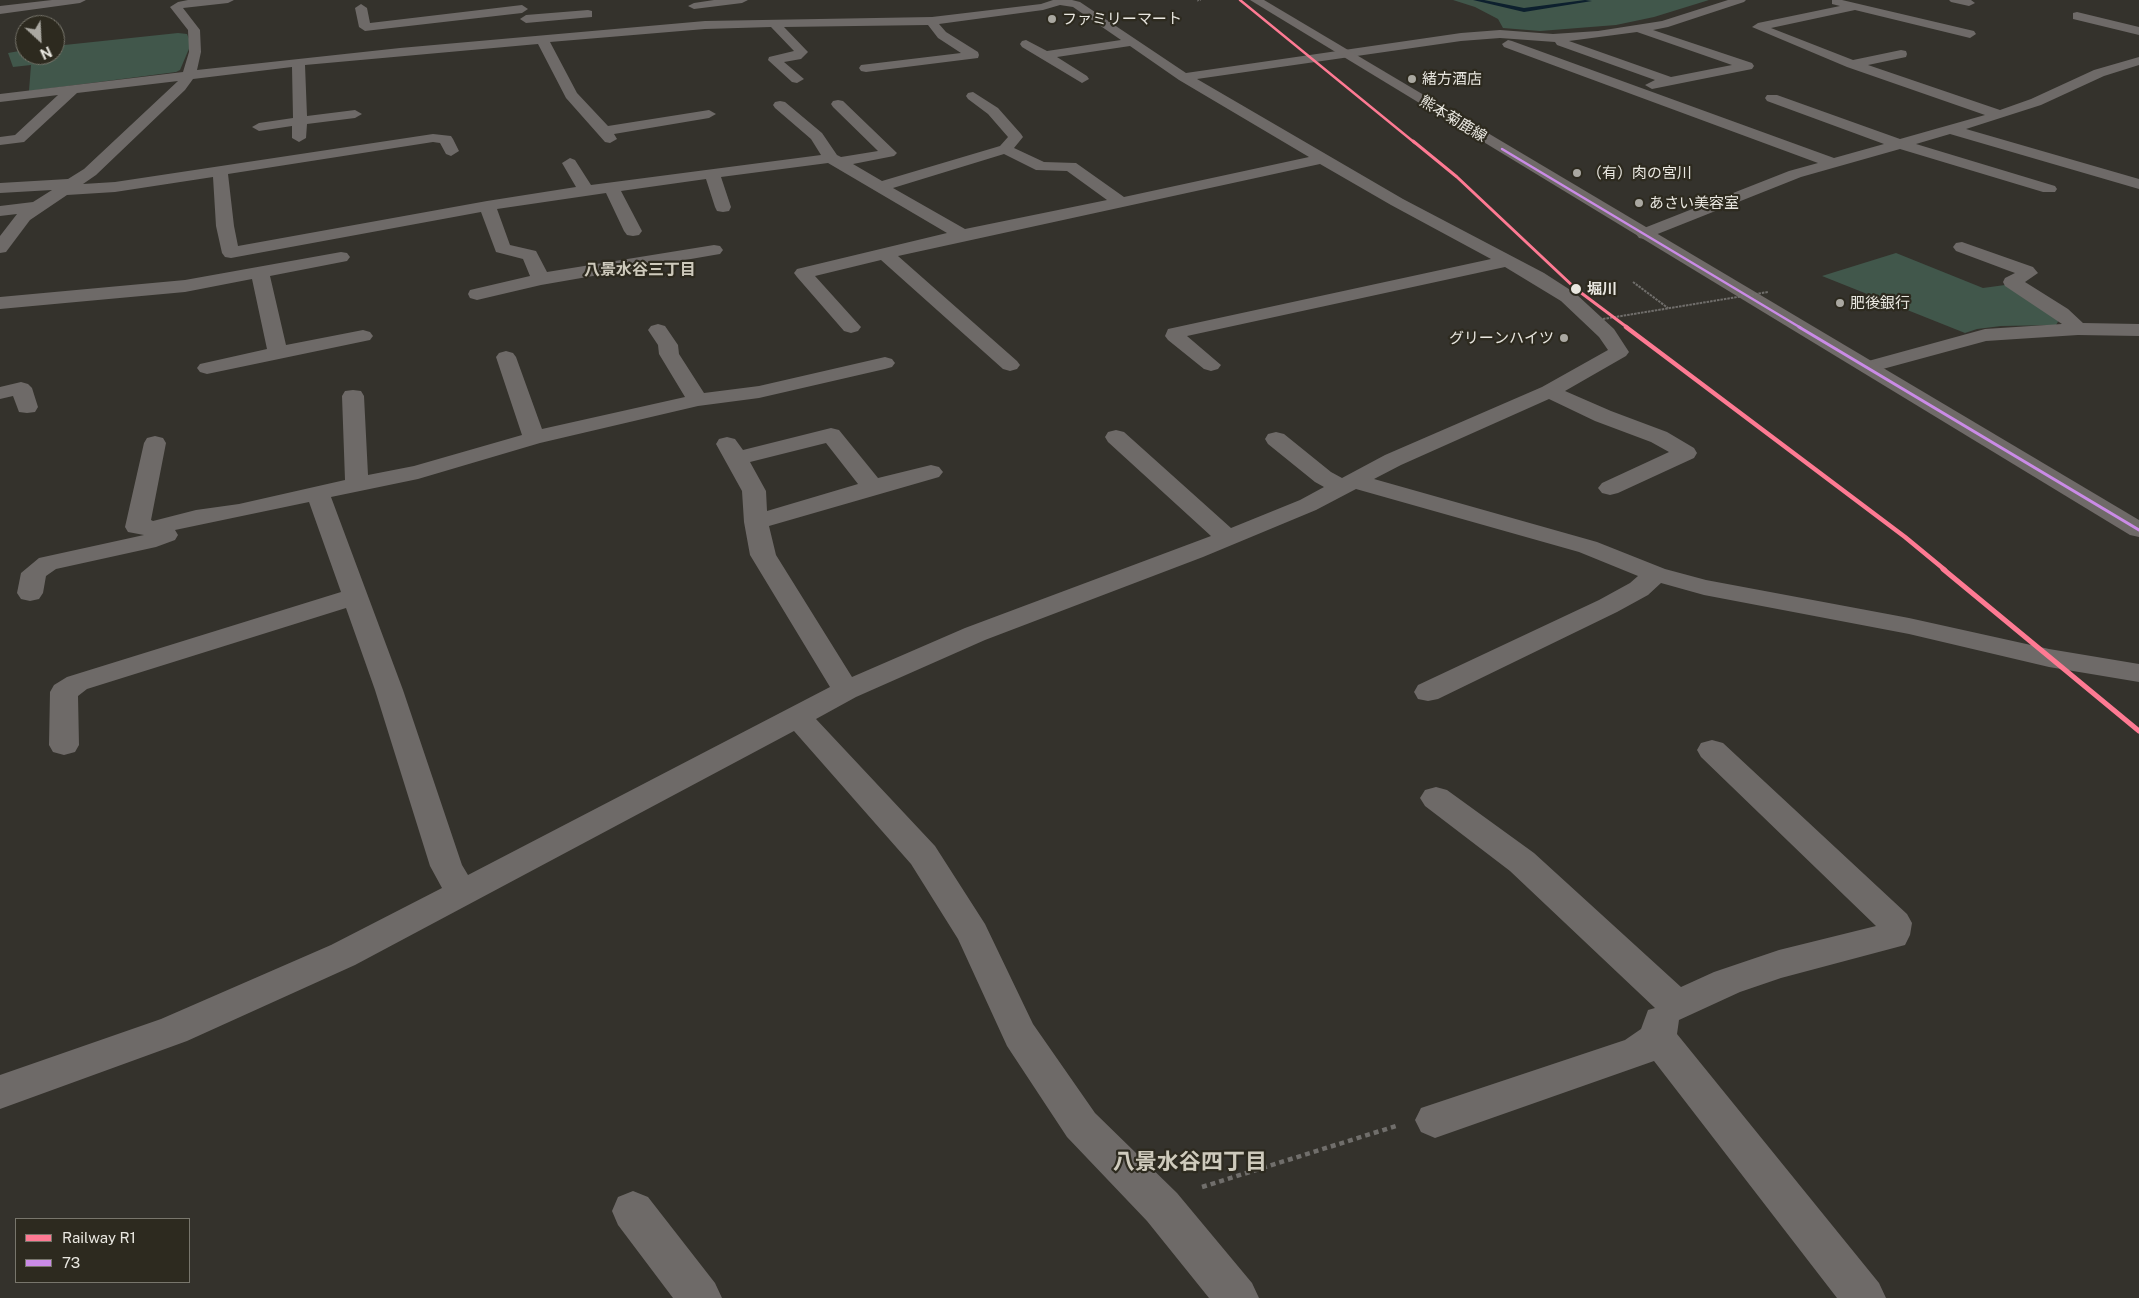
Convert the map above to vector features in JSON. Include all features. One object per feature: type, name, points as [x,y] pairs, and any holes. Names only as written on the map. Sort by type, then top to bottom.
[{"type":"main road","name":"熊本菊鹿線","points":[[1256,0],[2139,530]]},
{"type":"street","points":[[0,10],[80,0]]},
{"type":"street","points":[[0,248],[24,216],[90,172],[180,87],[189,75],[194,52],[194,30],[176,7],[182,4],[228,0]]},
{"type":"street","points":[[694,6],[742,0],[758,23]]},
{"type":"street","points":[[1184,77],[1483,34],[1553,38],[1598,35],[1664,24],[1740,0]]},
{"type":"street","points":[[1827,0],[1970,34]]},
{"type":"street","points":[[1955,0],[1969,3]]},
{"type":"street","points":[[0,98],[298,62],[536,40],[773,22],[932,21],[1043,7],[1063,1],[1076,4],[1184,77],[1325,158],[1397,202],[1538,277],[1568,297],[1607,333],[1619,352],[1550,391],[1393,460],[1308,505],[1228,538],[975,634],[846,690],[343,955],[174,1030],[0,1092]]},
{"type":"street","points":[[980,5],[992,14]]},
{"type":"street","points":[[1854,7],[1758,27],[1852,64],[2000,115]]},
{"type":"street","points":[[361,8],[365,27],[523,10],[588,14]]},
{"type":"street","points":[[523,10],[536,40],[571,95],[608,135],[709,114]]},
{"type":"street","points":[[2077,16],[2139,31]]},
{"type":"street","points":[[866,68],[973,55],[942,35],[932,21]]},
{"type":"street","points":[[773,22],[802,52],[796,56],[774,60],[797,79]]},
{"type":"street","points":[[1629,89],[1747,66],[1638,29]]},
{"type":"street","points":[[1483,34],[1833,163]]},
{"type":"street","points":[[1598,35],[1626,44]]},
{"type":"street","points":[[1553,38],[1670,81]]},
{"type":"street","points":[[1045,55],[1132,42]]},
{"type":"street","points":[[1026,44],[1082,79]]},
{"type":"street","points":[[1852,64],[1901,54]]},
{"type":"street","points":[[1645,234],[1747,192],[1897,143],[2000,115],[2036,102],[2098,73],[2139,61]]},
{"type":"street","points":[[297,160],[300,122],[298,62]]},
{"type":"street","points":[[1681,64],[1709,73]]},
{"type":"street","points":[[2124,65],[2139,68]]},
{"type":"street","points":[[0,141],[19,140],[73,89]]},
{"type":"street","points":[[882,186],[1005,149],[1016,137],[993,111],[974,96]]},
{"type":"street","points":[[1772,98],[1897,143],[2049,189]]},
{"type":"street","points":[[220,171],[225,226],[231,253],[487,206],[611,186],[889,154],[838,104]]},
{"type":"street","points":[[780,105],[817,136],[836,160],[962,235]]},
{"type":"street","points":[[259,126],[355,114]]},
{"type":"street","points":[[1946,129],[2139,184]]},
{"type":"street","points":[[0,188],[116,187],[434,138],[446,139],[451,151]]},
{"type":"street","points":[[1005,149],[1042,167],[1070,166],[1120,201]]},
{"type":"street","points":[[851,327],[803,273],[962,235],[1120,201],[1256,176],[1325,158]]},
{"type":"street","points":[[570,163],[586,190]]},
{"type":"street","points":[[712,173],[723,207]]},
{"type":"street","points":[[611,186],[633,231]]},
{"type":"street","points":[[487,206],[502,248],[530,255],[541,280]]},
{"type":"street","points":[[0,211],[36,207]]},
{"type":"street","points":[[1962,246],[2027,270],[2029,273],[2012,282],[2060,313],[2078,329]]},
{"type":"street","points":[[477,294],[541,280],[714,250]]},
{"type":"street","points":[[884,253],[1010,365]]},
{"type":"street","points":[[0,303],[185,286],[341,257]]},
{"type":"street","points":[[1211,365],[1175,336],[1174,333],[1506,261]]},
{"type":"street","points":[[260,272],[278,353]]},
{"type":"street","points":[[1868,367],[1985,335],[2078,329],[2139,330]]},
{"type":"street","points":[[658,330],[668,345],[669,354],[698,400]]},
{"type":"street","points":[[207,368],[363,336]]},
{"type":"street","points":[[506,358],[534,438]]},
{"type":"street","points":[[155,443],[137,527],[153,528],[196,517],[239,511],[418,472],[534,438],[698,400],[759,392],[885,363]]},
{"type":"street","points":[[0,393],[21,388],[27,407]]},
{"type":"street","points":[[1550,391],[1603,416],[1659,437],[1686,453],[1610,488]]},
{"type":"street","points":[[353,396],[357,485]]},
{"type":"street","points":[[846,690],[763,555],[756,522],[754,491],[732,451],[832,435],[874,487]]},
{"type":"street","points":[[1116,437],[1228,538]]},
{"type":"street","points":[[1276,439],[1323,477],[1588,546],[1656,574],[1704,587],[1881,620],[2049,658],[2139,673]]},
{"type":"street","points":[[756,522],[931,472]]},
{"type":"street","points":[[318,493],[356,596],[446,866],[462,894]]},
{"type":"street","points":[[30,593],[34,574],[48,563],[147,542],[239,511]]},
{"type":"street","points":[[1428,692],[1608,606],[1639,588],[1656,574]]},
{"type":"street","points":[[64,745],[64,692],[77,683],[356,596]]},
{"type":"street","points":[[798,716],[923,855],[974,934],[1020,1035],[1081,1125],[1162,1207],[1237,1298]]},
{"type":"street","points":[[1435,1120],[1637,1052],[1668,1022],[1727,982],[1779,964],[1893,935],[1895,923],[1712,750]]},
{"type":"street","points":[[1436,798],[1522,862],[1668,1022],[1864,1298]]},
{"type":"street","points":[[633,1211],[700,1298]]},
{"type":"path","points":[[1197,1],[1201,0]]},
{"type":"path","points":[[1633,282],[1668,308]]},
{"type":"path","points":[[1603,319],[1768,292]]},
{"type":"path","points":[[1162,1207],[1172,1196],[1200,1187],[1415,1120],[1435,1120]]},
{"type":"green space","points":[[1453,0],[1709,0],[1654,17],[1616,25],[1540,31],[1503,28],[1498,19],[1475,7]]},
{"type":"green space","points":[[178,33],[187,34],[191,44],[180,70],[176,72],[29,91],[31,65],[65,65],[65,45]]},
{"type":"green space","points":[[15,52],[15,65],[31,65],[13,67],[8,53]]},
{"type":"green space","points":[[1896,253],[1983,288],[2005,285],[2059,320],[2056,325],[2001,326],[1977,329],[1965,333],[1822,276]]},
{"type":"waterway","points":[[1476,0],[1524,10],[1589,1]]},
{"type":"rail line","name":"R1","points":[[1240,0],[1457,177],[1576,289],[1905,537],[2139,731]]},
{"type":"transit line","name":"73","points":[[1502,149],[2139,530]]},
{"type":"place","name":"ファミリーマート","points":[[1052,19]]},
{"type":"place","name":"緒方酒店","points":[[1412,79]]},
{"type":"place","name":"（有）肉の宮川","points":[[1577,173]]},
{"type":"place","name":"あさい美容室","points":[[1639,203]]},
{"type":"place","name":"堀川","points":[[1576,289]]},
{"type":"place","name":"肥後銀行","points":[[1840,303]]},
{"type":"place","name":"グリーンハイツ","points":[[1564,338]]},
{"type":"district","name":"八景水谷三丁目","points":[[640,270]]},
{"type":"district","name":"八景水谷四丁目","points":[[1190,1162]]}]
